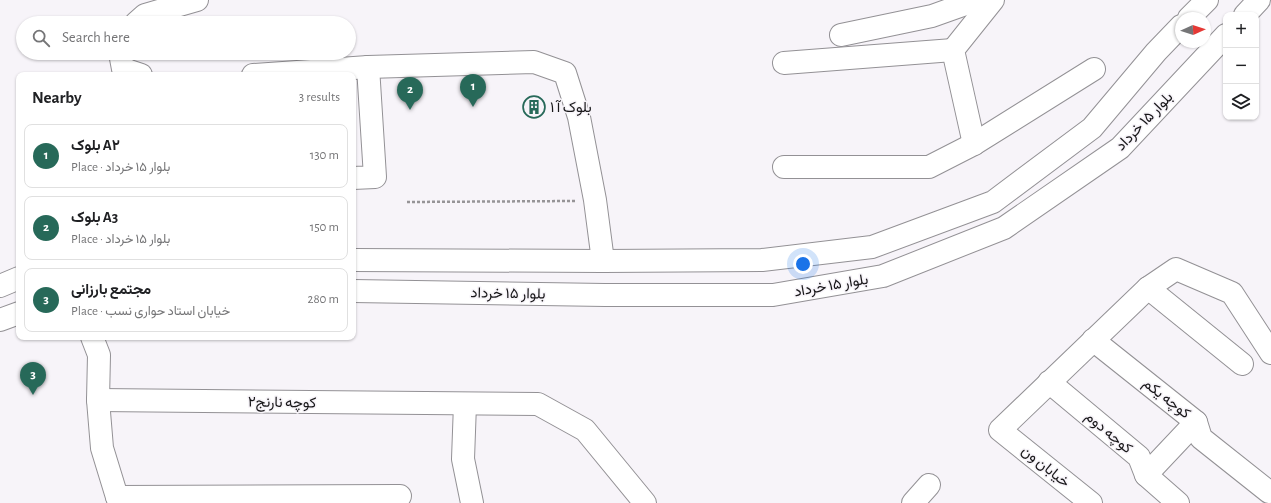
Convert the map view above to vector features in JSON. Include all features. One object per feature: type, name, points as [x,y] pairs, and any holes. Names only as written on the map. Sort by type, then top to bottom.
[{"type":"street","points":[[144,16],[197,0]]},
{"type":"street","points":[[841,35],[932,16],[977,0]]},
{"type":"street","points":[[784,63],[953,50],[993,0]]},
{"type":"street","points":[[1195,12],[1207,0]]},
{"type":"street","points":[[1248,12],[1259,0]]},
{"type":"street","name":"بلوار ۱۵ خرداد","points":[[356,260],[762,260],[872,247],[994,202],[1092,128],[1156,52],[1175,32]]},
{"type":"street","name":"بلوار ۱۵ خرداد","points":[[356,291],[605,295],[772,295],[883,276],[1004,228],[1120,148],[1223,38]]},
{"type":"street","points":[[953,50],[974,144]]},
{"type":"street","points":[[121,60],[123,69],[132,72]]},
{"type":"street","points":[[296,72],[368,67],[534,62],[565,73],[579,117],[595,200],[603,261]]},
{"type":"street","points":[[356,178],[375,177],[368,67]]},
{"type":"street","points":[[784,168],[929,167],[974,144],[1094,69]]},
{"type":"street","points":[[1049,382],[1148,288],[1176,269],[1232,293],[1271,353]]},
{"type":"street","points":[[0,286],[16,279]]},
{"type":"street","points":[[1148,288],[1242,364]]},
{"type":"street","points":[[0,320],[16,314]]},
{"type":"street","points":[[93,340],[99,355],[98,400],[102,448],[120,500],[398,500]]},
{"type":"street","name":"کوچه یکم","points":[[1093,340],[1196,422],[1201,438],[1265,495]]},
{"type":"street","name":"خیابان ون","points":[[1049,382],[1000,430],[1091,503]]},
{"type":"street","name":"کوچه دوم","points":[[1049,382],[1139,457],[1146,475],[1178,503]]},
{"type":"street","name":"کوچه نارنج۲","points":[[98,400],[538,404],[585,430],[644,503]]},
{"type":"street","points":[[465,404],[463,459],[472,503]]},
{"type":"street","points":[[1146,475],[1196,422]]},
{"type":"street","points":[[913,503],[929,485]]},
{"type":"path","points":[[407,202],[595,200]]},
{"type":"place","name":"بلوک A۲","points":[[473,107]]},
{"type":"place","name":"بلوک آ ۱","points":[[534,107]]},
{"type":"place","name":"بلوک A3","points":[[410,110]]},
{"type":"place","name":"مجتمع بارزانی","points":[[33,395]]}]
